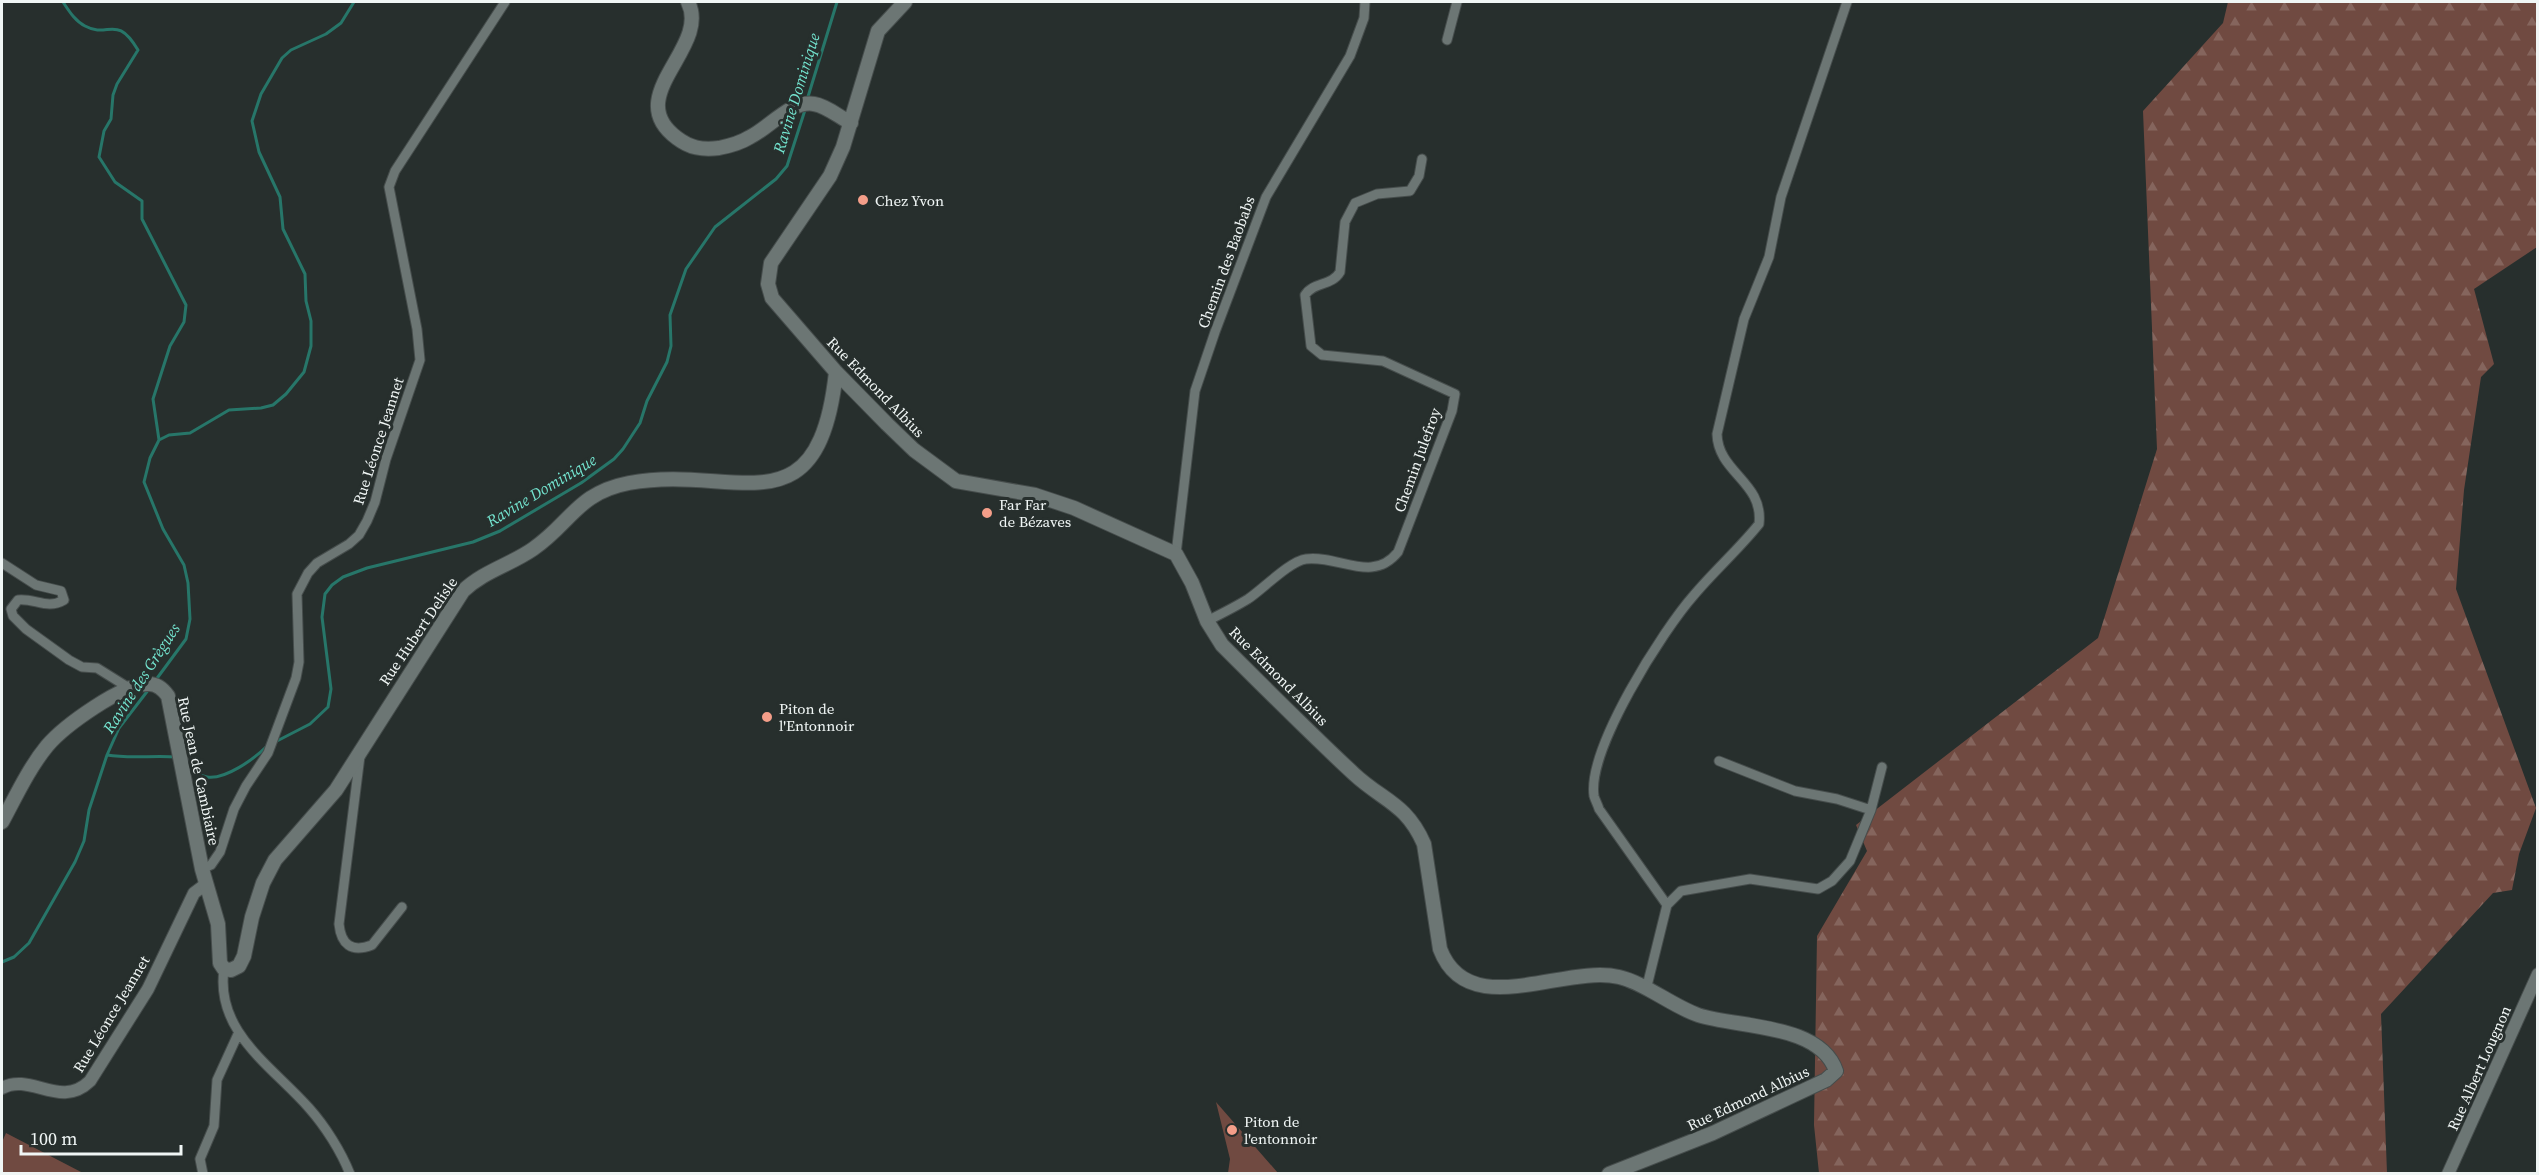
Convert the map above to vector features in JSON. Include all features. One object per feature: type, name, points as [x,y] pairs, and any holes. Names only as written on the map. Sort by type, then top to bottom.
[{"type":"main road","points":[[688,2],[690,28],[681,51],[658,93],[658,113],[666,131],[691,148],[720,148],[750,138],[795,107],[814,104],[845,120]]},
{"type":"main road","name":"Rue Edmond Albius","points":[[905,2],[878,31],[845,120],[830,176],[776,251],[768,274],[772,298],[836,372],[914,450],[956,482],[1035,495],[1102,520],[1176,554],[1222,645],[1356,776],[1406,813],[1417,828],[1424,844],[1440,950],[1446,966],[1461,980],[1501,987],[1593,976],[1619,977],[1697,1014],[1768,1027],[1813,1044],[1826,1054],[1836,1071],[1826,1080],[1713,1133],[1608,1173]]},
{"type":"main road","name":"Rue Hubert Delisle","points":[[224,969],[231,970],[238,966],[244,956],[252,917],[263,883],[275,860],[336,790],[454,603],[478,577],[531,551],[549,537],[583,502],[599,492],[628,483],[662,479],[747,484],[788,476],[814,452],[824,433],[836,372]]},
{"type":"main road","points":[[2,822],[37,760],[62,730],[136,686]]},
{"type":"main road","name":"Rue Jean de Cambiaire","points":[[136,686],[159,687],[168,696],[202,869]]},
{"type":"main road","points":[[202,869],[218,924],[220,963],[224,969]]},
{"type":"street","name":"Rue Léonce Jeannet","points":[[202,869],[211,866],[220,852],[234,809],[268,753],[296,678],[299,662],[297,594],[308,573],[317,563],[349,544],[359,535],[367,521],[420,360],[417,329],[390,204],[389,187],[395,171],[505,2]]},
{"type":"street","name":"Chemin des Baobabs","points":[[1176,554],[1195,391],[1266,196],[1350,56],[1363,24],[1365,2]]},
{"type":"street","points":[[1448,40],[1457,2]]},
{"type":"street","points":[[1667,905],[1599,809],[1594,795],[1599,761],[1609,730],[1665,633],[1694,595],[1759,524],[1760,511],[1756,496],[1718,448],[1717,434],[1744,319],[1769,257],[1781,197],[1847,2]]},
{"type":"street","name":"Chemin Julefroy","points":[[1208,621],[1248,599],[1306,559],[1330,560],[1371,569],[1390,562],[1398,552],[1444,432],[1455,394],[1383,361],[1322,355],[1311,346],[1305,295],[1309,289],[1336,279],[1340,272],[1345,222],[1355,203],[1377,194],[1410,191],[1419,176],[1422,159]]},
{"type":"street","points":[[2,563],[36,585],[61,591],[64,600],[49,605],[27,599],[18,600],[11,609],[13,616],[26,629],[82,667],[97,668],[136,686]]},
{"type":"street","points":[[360,754],[339,924],[340,937],[346,945],[353,948],[372,945],[402,907]]},
{"type":"street","points":[[1719,761],[1796,791],[1837,799],[1871,810]]},
{"type":"street","points":[[1646,990],[1667,905],[1681,891],[1750,879],[1818,889],[1832,881],[1850,861],[1871,810],[1882,767]]},
{"type":"street","name":"Rue Léonce Jeannet","points":[[2,1088],[15,1084],[67,1094],[83,1088],[90,1081],[148,989],[194,893],[206,884]]},
{"type":"street","points":[[224,969],[225,996],[229,1015],[238,1034],[310,1109],[344,1159],[350,1173]]},
{"type":"street","name":"Rue Albert Lougnon","points":[[2448,1173],[2538,974]]},
{"type":"street","points":[[203,1173],[200,1159],[214,1126],[217,1080],[238,1034]]},
{"type":"green space","points":[[2228,2],[2537,2],[2537,247],[2474,289],[2494,364],[2481,377],[2464,490],[2456,589],[2536,808],[2519,854],[2512,890],[2493,893],[2381,1014],[2387,1173],[1819,1173],[1814,1125],[1817,936],[1867,851],[1856,825],[2098,638],[2157,449],[2143,111],[2223,23]]},
{"type":"green space","name":"Piton de l'entonnoir","points":[[1216,1102],[1278,1173],[1228,1173],[1230,1159]]},
{"type":"green space","points":[[6,1133],[83,1173],[2,1173],[2,1142]]},
{"type":"waterway","points":[[63,2],[81,24],[93,29],[112,29],[124,32],[138,50],[117,84],[113,95],[111,119],[104,131],[99,157],[115,182],[142,201],[142,219],[186,305],[184,322],[170,346],[153,399],[159,440]]},
{"type":"waterway","name":"Ravine des Grègues","points":[[155,681],[186,639],[190,619],[188,583],[184,565],[163,529],[144,482],[150,458],[159,440],[169,435],[190,433],[229,410],[273,405],[286,394],[304,372],[311,346],[311,321],[306,301],[305,274],[283,229],[280,197],[259,152],[252,121],[261,94],[282,58],[291,50],[326,34],[341,23],[354,2]]},
{"type":"waterway","name":"Ravine Dominique","points":[[807,100],[837,2]]},
{"type":"waterway","name":"Ravine Dominique","points":[[275,742],[310,724],[328,707],[331,689],[322,617],[325,594],[332,585],[343,577],[367,568],[473,542],[500,531],[581,483],[614,459],[623,449],[640,423],[647,401],[667,362],[671,346],[670,315],[686,269],[715,227],[776,179],[787,166],[805,110]]},
{"type":"waterway","name":"Ravine des Grègues","points":[[2,962],[14,957],[29,943],[75,862],[84,841],[89,810],[107,755],[119,728],[149,689]]},
{"type":"waterway","name":"Ravine Dominique","points":[[187,765],[196,773],[214,777],[247,763],[266,747]]},
{"type":"waterway","name":"Ravine Dominique","points":[[107,755],[177,757]]},
{"type":"place","name":"Chez Yvon","points":[[863,200]]},
{"type":"place","name":"Far Far de Bézaves","points":[[987,513]]},
{"type":"place","name":"Piton de l'Entonnoir","points":[[767,717]]},
{"type":"place","name":"Piton de l'entonnoir","points":[[1232,1130]]}]
